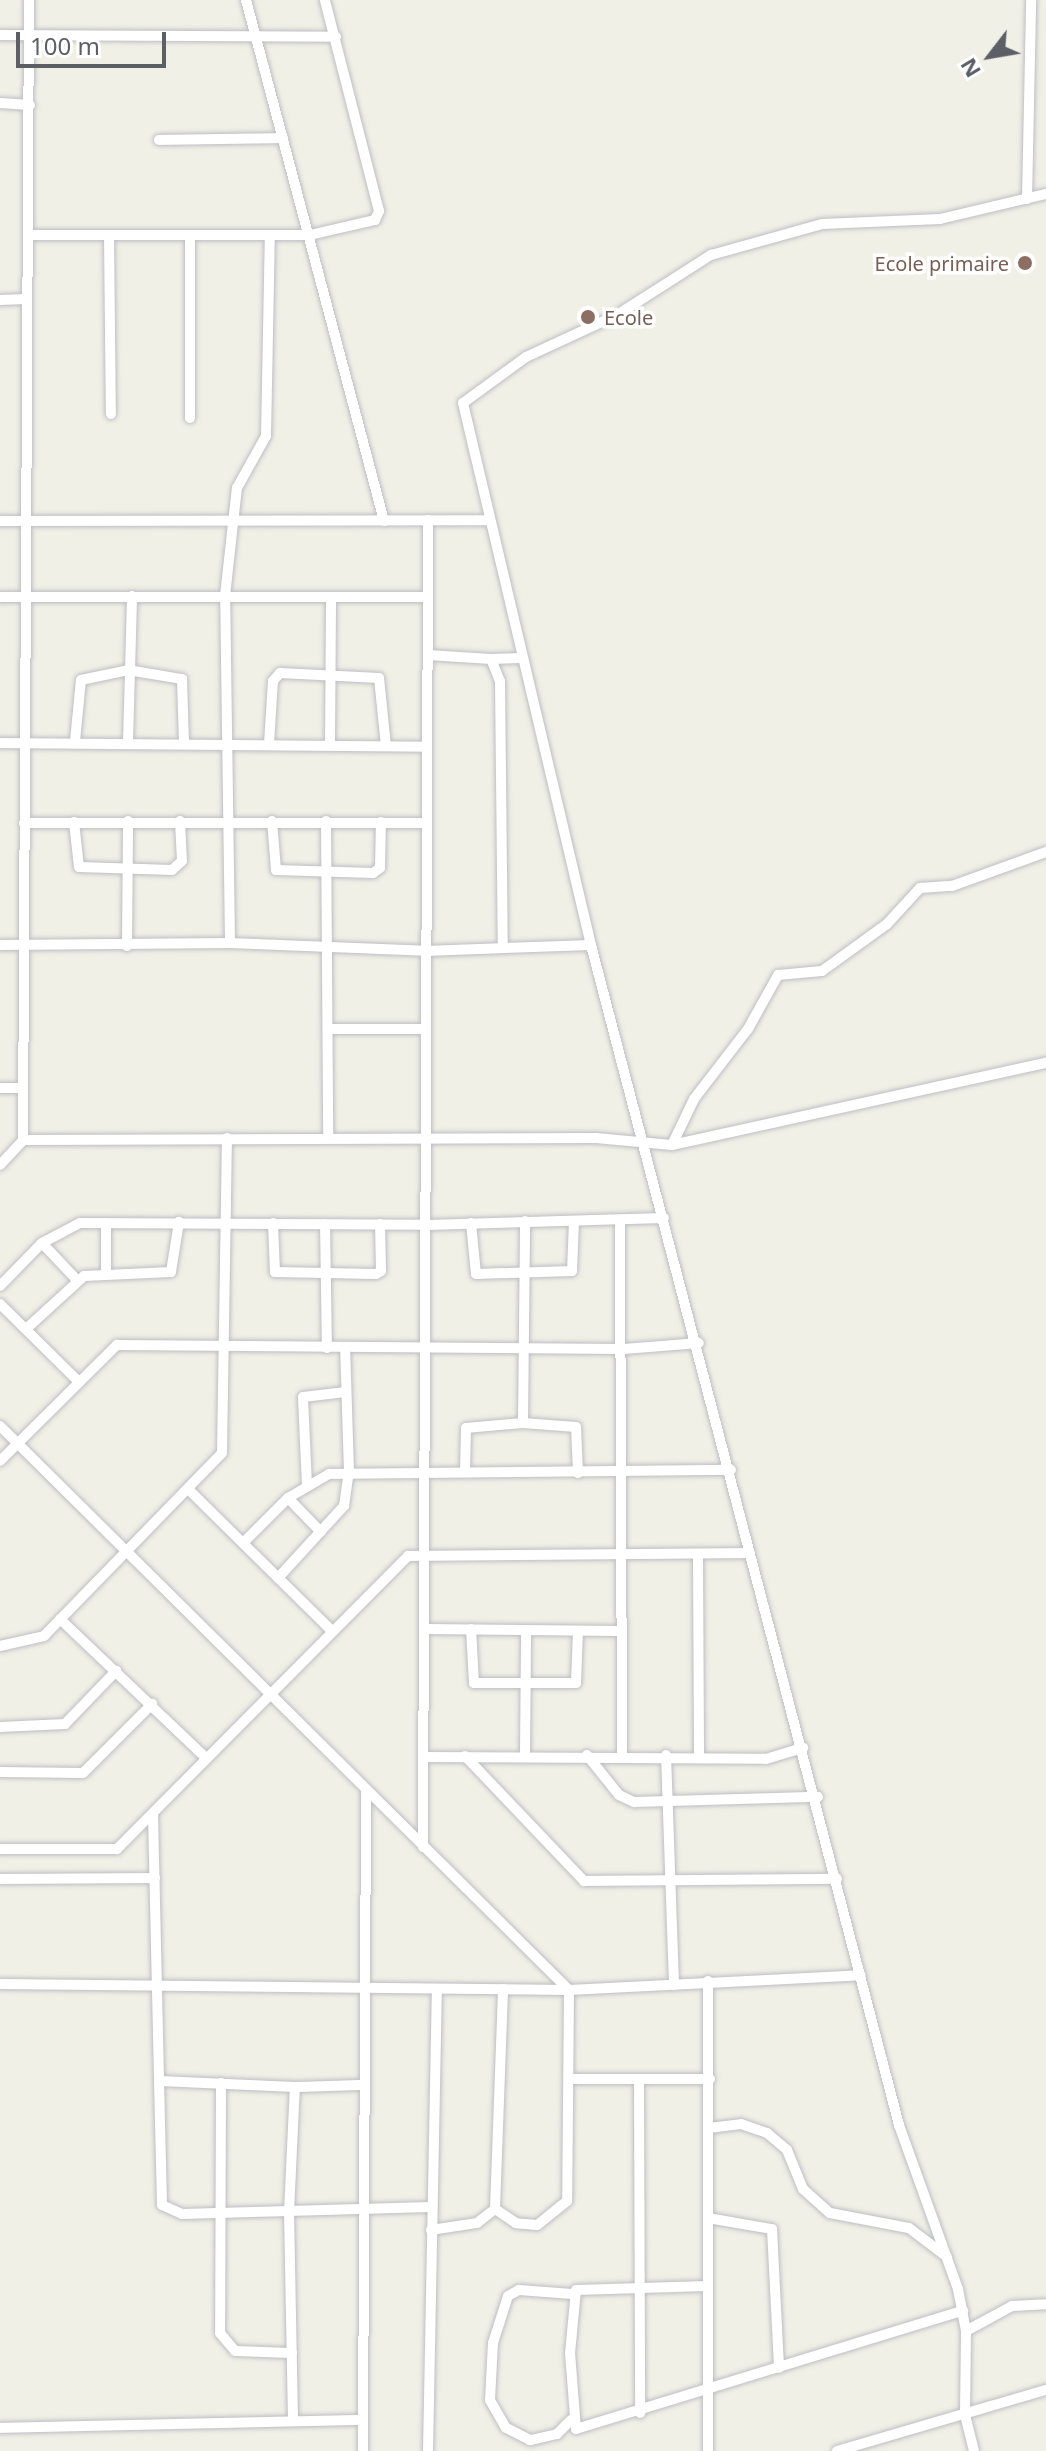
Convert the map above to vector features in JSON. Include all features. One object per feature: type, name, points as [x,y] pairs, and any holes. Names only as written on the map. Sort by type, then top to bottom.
[{"type":"street","points":[[23,1140],[19,1088],[24,823],[29,743],[26,299],[30,235],[29,0]]},
{"type":"street","points":[[246,0],[384,521]]},
{"type":"street","points":[[30,235],[310,235],[379,217],[325,0]]},
{"type":"street","points":[[1027,199],[1031,0]]},
{"type":"street","points":[[0,35],[336,37]]},
{"type":"street","points":[[0,103],[30,105]]},
{"type":"street","points":[[159,140],[283,138]]},
{"type":"street","points":[[974,2451],[965,2414],[966,2331],[963,2311],[949,2258],[899,2125],[818,1797],[750,1553],[699,1343],[591,945],[487,520],[463,403],[526,357],[617,315],[711,255],[822,224],[940,219],[1046,194]]},
{"type":"street","points":[[190,235],[190,418]]},
{"type":"street","points":[[230,943],[225,596],[237,488],[266,436],[270,235]]},
{"type":"street","points":[[109,236],[111,414]]},
{"type":"street","points":[[0,300],[26,299]]},
{"type":"street","points":[[423,1847],[428,1472],[423,1029],[428,520]]},
{"type":"street","points":[[0,521],[487,520]]},
{"type":"street","points":[[128,742],[132,596]]},
{"type":"street","points":[[0,597],[225,596],[331,601],[427,597]]},
{"type":"street","points":[[330,746],[331,601]]},
{"type":"street","points":[[428,655],[521,658]]},
{"type":"street","points":[[491,659],[505,697],[503,947]]},
{"type":"street","points":[[75,741],[81,680],[128,670],[182,679],[184,743]]},
{"type":"street","points":[[269,744],[275,676],[331,675],[383,682],[386,746]]},
{"type":"street","points":[[0,743],[75,741],[427,747]]},
{"type":"street","points":[[24,823],[229,820],[424,823]]},
{"type":"street","points":[[127,946],[128,821]]},
{"type":"street","points":[[74,822],[79,867],[127,870],[179,867],[180,821]]},
{"type":"street","points":[[272,821],[276,870],[378,871],[381,822]]},
{"type":"street","points":[[326,821],[328,1138]]},
{"type":"street","points":[[672,1145],[694,1099],[748,1029],[778,975],[822,971],[887,924],[920,888],[952,886],[1046,852]]},
{"type":"street","points":[[0,945],[230,943],[425,951],[591,945]]},
{"type":"street","points":[[328,1029],[423,1029]]},
{"type":"street","points":[[0,1165],[23,1140],[425,1138],[672,1145],[1046,1063]]},
{"type":"street","points":[[0,1088],[19,1088]]},
{"type":"street","points":[[0,1646],[31,1643],[60,1619],[222,1453],[227,1138]]},
{"type":"street","points":[[0,1286],[42,1243],[67,1226],[179,1222],[427,1225],[525,1221],[620,1224],[664,1218]]},
{"type":"street","points":[[523,1423],[521,1349],[525,1221]]},
{"type":"street","points":[[26,1329],[76,1279],[106,1272],[171,1272],[179,1222]]},
{"type":"street","points":[[471,1223],[473,1271],[523,1273],[572,1271],[574,1222]]},
{"type":"street","points":[[106,1223],[106,1272]]},
{"type":"street","points":[[273,1223],[273,1271],[327,1273],[379,1273],[380,1224]]},
{"type":"street","points":[[325,1224],[327,1348]]},
{"type":"street","points":[[620,1224],[624,1349],[619,1631],[622,1754]]},
{"type":"street","points":[[42,1243],[76,1279]]},
{"type":"street","points":[[0,1304],[79,1382]]},
{"type":"street","points":[[0,1461],[117,1345],[624,1349],[699,1343]]},
{"type":"street","points":[[278,1578],[344,1506],[349,1472],[345,1348]]},
{"type":"street","points":[[307,1486],[303,1397],[346,1392]]},
{"type":"street","points":[[465,1472],[466,1428],[523,1423],[576,1427],[578,1473]]},
{"type":"street","points":[[0,1426],[569,1990],[572,2079],[567,2201],[537,2225],[516,2223],[495,2209]]},
{"type":"street","points":[[243,1543],[288,1498],[307,1486],[349,1472],[622,1473],[731,1470]]},
{"type":"street","points":[[188,1489],[331,1630]]},
{"type":"street","points":[[288,1498],[321,1532]]},
{"type":"street","points":[[0,1849],[114,1850],[399,1562],[426,1552],[698,1557],[750,1553]]},
{"type":"street","points":[[698,1557],[699,1756]]},
{"type":"street","points":[[60,1619],[205,1757]]},
{"type":"street","points":[[425,1629],[619,1631]]},
{"type":"street","points":[[471,1629],[471,1681],[525,1684],[576,1683],[578,1631]]},
{"type":"street","points":[[525,1755],[526,1631]]},
{"type":"street","points":[[0,1727],[65,1724],[116,1671]]},
{"type":"street","points":[[0,1772],[83,1773],[152,1704]]},
{"type":"street","points":[[424,1757],[622,1754],[766,1759],[803,1748]]},
{"type":"street","points":[[587,1755],[625,1800],[818,1797]]},
{"type":"street","points":[[666,1755],[674,1985]]},
{"type":"street","points":[[465,1756],[584,1881],[837,1879]]},
{"type":"street","points":[[363,2451],[361,2208],[366,1791]]},
{"type":"street","points":[[153,1814],[162,2205],[182,2214],[430,2207]]},
{"type":"street","points":[[0,1879],[155,1878]]},
{"type":"street","points":[[0,1984],[569,1990],[861,1975]]},
{"type":"street","points":[[708,1981],[708,2451]]},
{"type":"street","points":[[495,2209],[503,1989]]},
{"type":"street","points":[[428,2451],[430,2207],[437,1990]]},
{"type":"street","points":[[572,2079],[710,2079]]},
{"type":"street","points":[[639,2080],[640,2413]]},
{"type":"street","points":[[159,2081],[295,2087],[362,2085]]},
{"type":"street","points":[[221,2083],[223,2339],[235,2351],[292,2353]]},
{"type":"street","points":[[293,2420],[289,2212],[295,2087]]},
{"type":"street","points":[[709,2128],[741,2124],[767,2133],[787,2150],[803,2189],[830,2213],[909,2228],[949,2258]]},
{"type":"street","points":[[431,2230],[477,2223],[495,2209]]},
{"type":"street","points":[[708,2218],[772,2229],[779,2368]]},
{"type":"street","points":[[571,2420],[557,2434],[530,2440],[506,2428],[490,2400],[493,2343],[508,2296],[519,2290],[572,2294],[588,2286],[707,2286]]},
{"type":"street","points":[[572,2294],[571,2420],[581,2431],[963,2311]]},
{"type":"street","points":[[966,2331],[1012,2306],[1046,2304]]},
{"type":"street","points":[[837,2451],[1046,2390]]},
{"type":"street","points":[[0,2428],[362,2420]]},
{"type":"place","name":"Ecole primaire","points":[[1025,263]]},
{"type":"place","name":"Ecole","points":[[588,317]]}]
